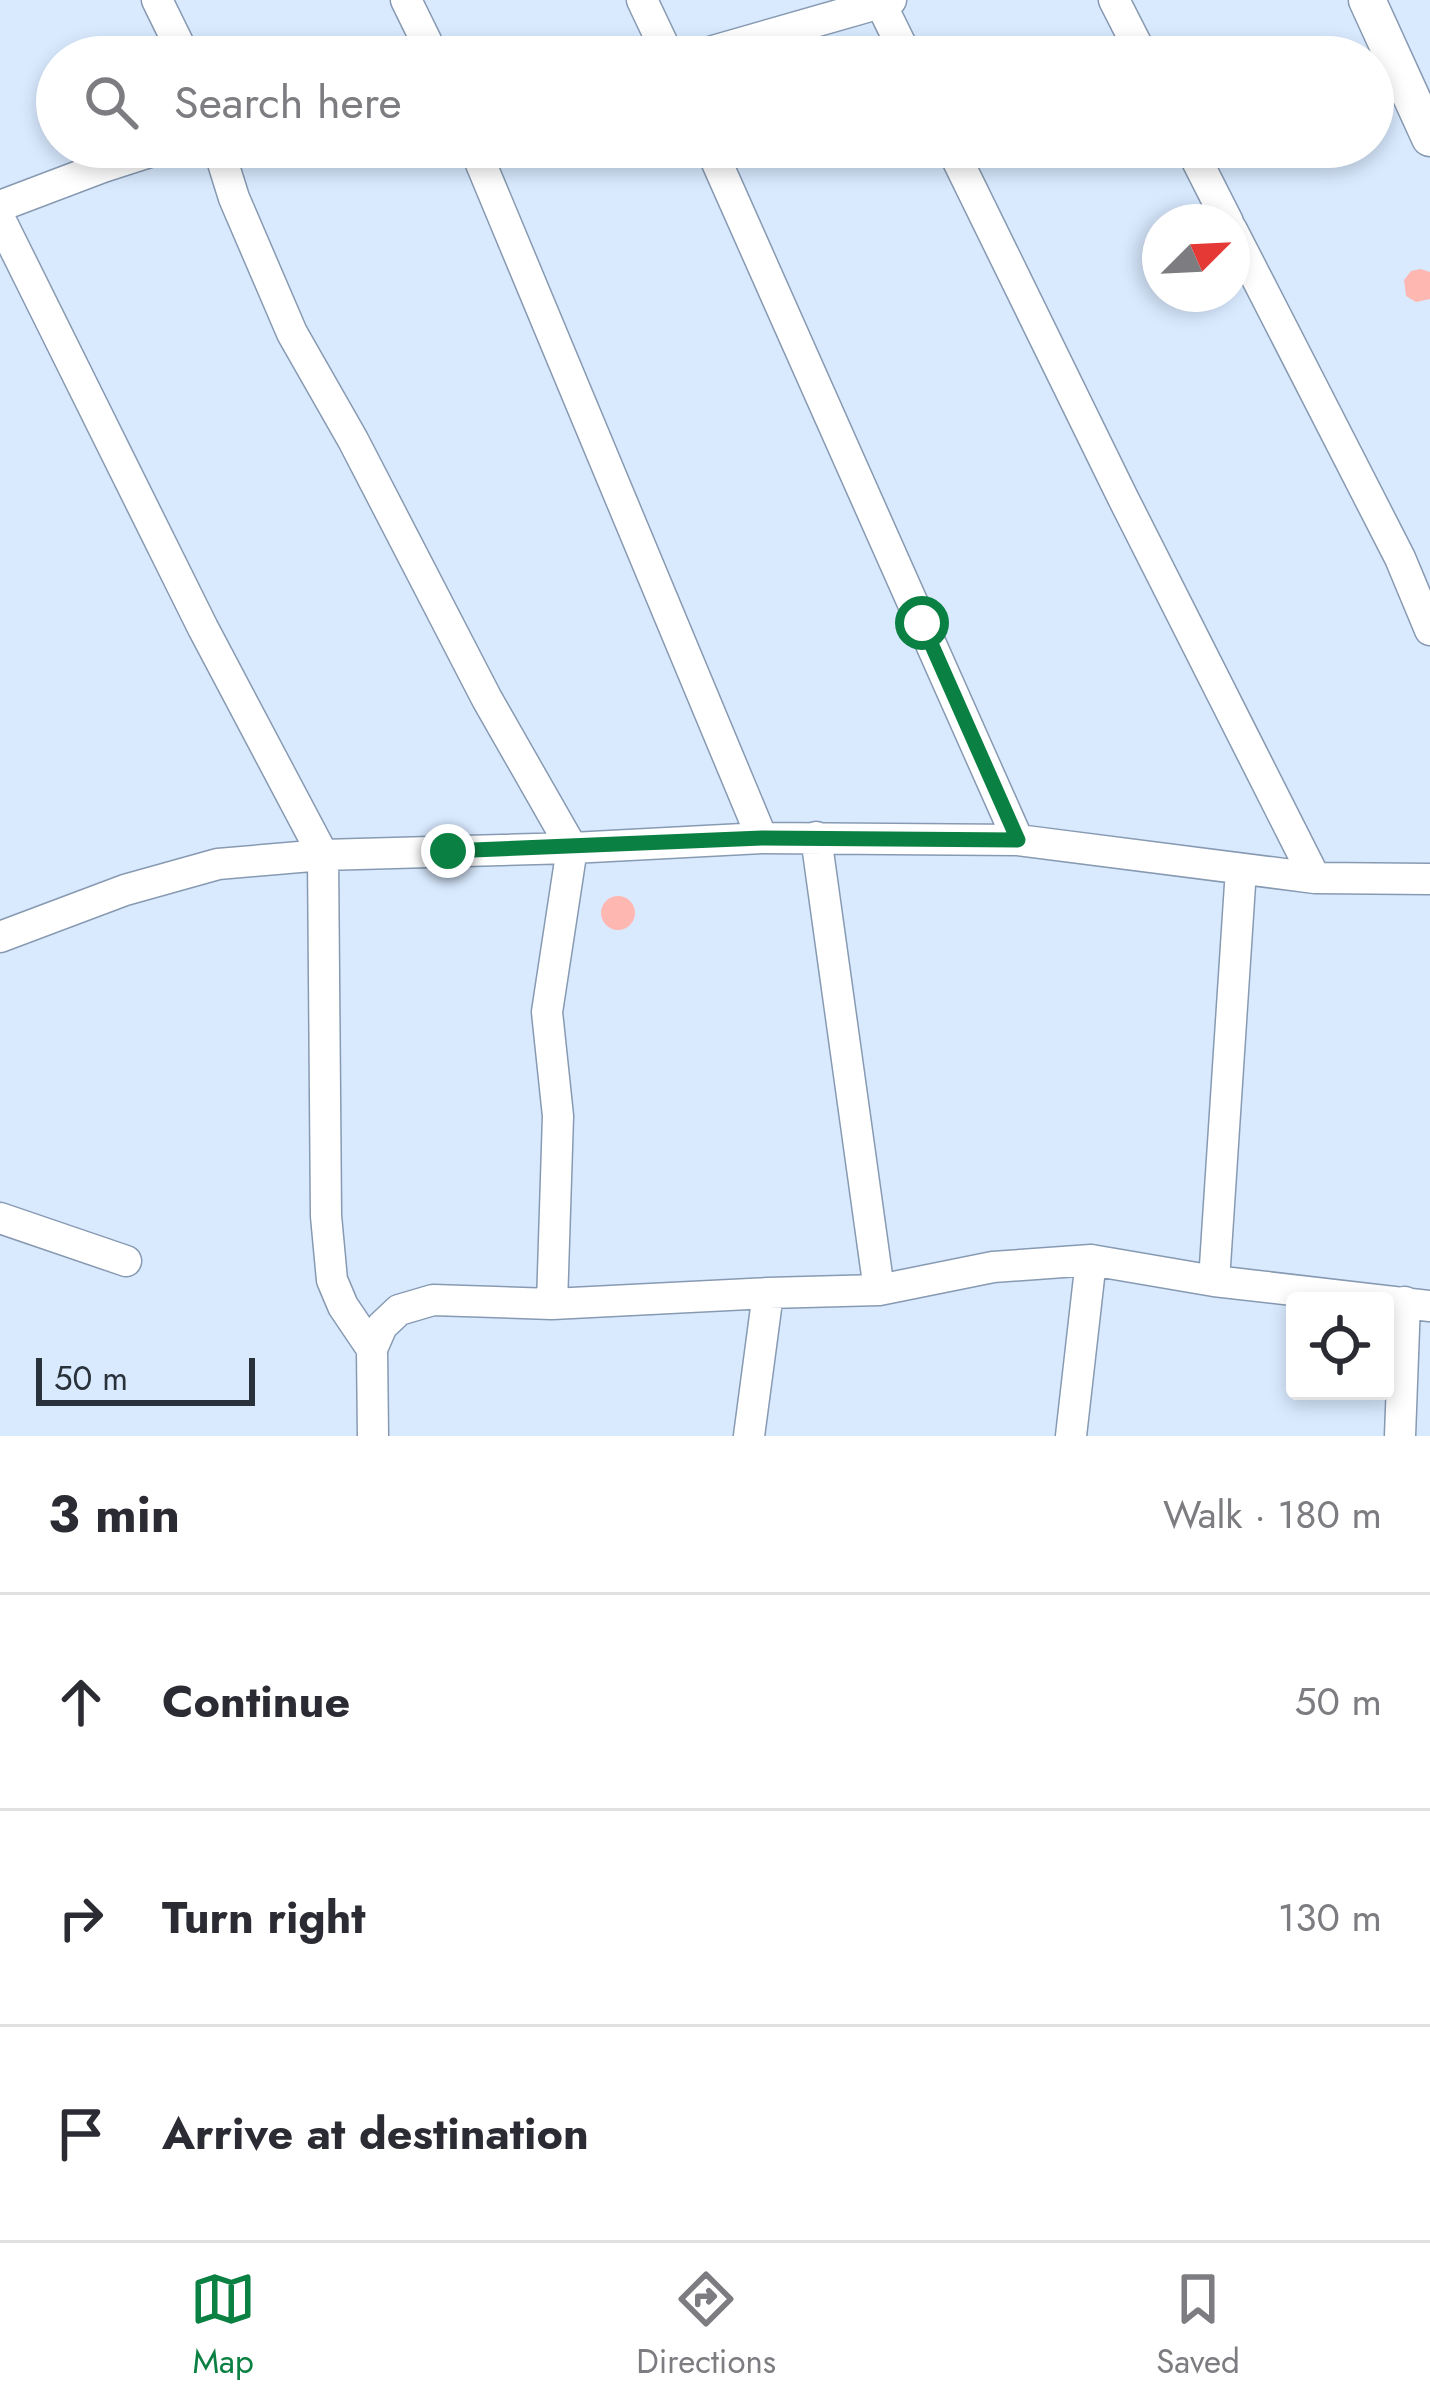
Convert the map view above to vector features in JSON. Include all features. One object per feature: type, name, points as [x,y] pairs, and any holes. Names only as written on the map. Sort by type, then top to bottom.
[{"type":"street","points":[[157,0],[175,36]]},
{"type":"street","points":[[406,0],[424,36]]},
{"type":"street","points":[[642,0],[659,36]]},
{"type":"street","points":[[1114,0],[1133,36]]},
{"type":"street","points":[[1367,0],[1383,36]]},
{"type":"street","points":[[764,36],[884,1],[898,36]]},
{"type":"street","points":[[1394,59],[1430,138]]},
{"type":"street","points":[[0,206],[99,168]]},
{"type":"street","points":[[225,168],[292,334],[572,848],[547,1012],[558,1116],[552,1304]]},
{"type":"street","points":[[483,168],[762,838]]},
{"type":"street","points":[[719,168],[1018,840]]},
{"type":"street","points":[[961,168],[1315,878]]},
{"type":"street","points":[[1201,168],[1219,204]]},
{"type":"street","points":[[0,219],[203,628],[322,855],[326,1216],[332,1280],[372,1349]]},
{"type":"street","points":[[1250,265],[1400,558],[1430,630]]},
{"type":"street","points":[[816,837],[879,1290]]},
{"type":"street","points":[[0,937],[125,890],[218,864],[322,855],[762,838],[1018,840],[1315,878],[1430,879]]},
{"type":"street","points":[[1214,1282],[1241,869]]},
{"type":"street","points":[[0,1219],[126,1261]]},
{"type":"street","points":[[1071,1436],[1091,1260]]},
{"type":"street","points":[[373,1436],[372,1349],[382,1326],[399,1310],[433,1300],[552,1304],[879,1290],[993,1267],[1091,1260],[1214,1282],[1418,1304],[1400,1436]]},
{"type":"street","points":[[749,1436],[768,1292]]},
{"type":"building","points":[[1411,271],[1430,272],[1430,299],[1416,302],[1406,296],[1404,280]]},
{"type":"building","points":[[618,896],[630,901],[635,913],[630,925],[618,930],[606,925],[601,913],[606,901]]},
{"type":"route","points":[[448,851],[762,838],[1018,840],[922,623]]}]
